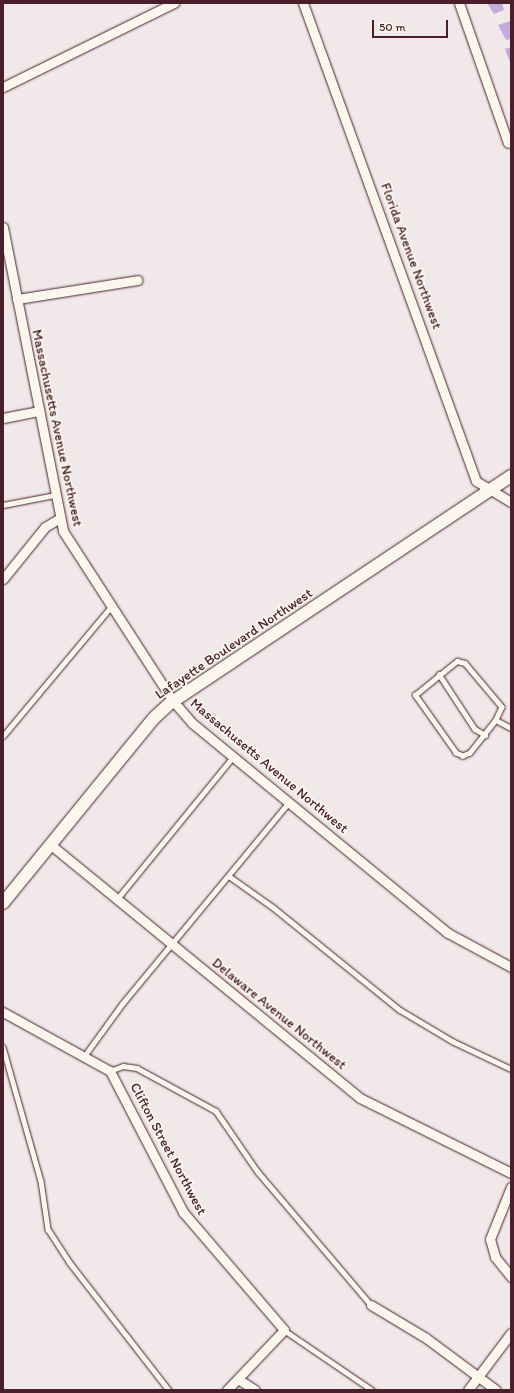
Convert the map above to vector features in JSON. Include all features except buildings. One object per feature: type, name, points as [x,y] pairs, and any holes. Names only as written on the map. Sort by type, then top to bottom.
[{"type":"main road","name":"Lafayette Boulevard Northwest","points":[[3,903],[153,719],[173,701],[511,476]]},
{"type":"street","points":[[3,87],[174,3]]},
{"type":"street","name":"Florida Avenue Northwest","points":[[303,3],[476,481],[490,491],[511,502]]},
{"type":"street","points":[[459,3],[508,143]]},
{"type":"street","name":"Massachusetts Avenue Northwest","points":[[3,227],[55,495],[60,518],[68,542],[173,701],[192,723],[448,934],[511,967]]},
{"type":"street","points":[[17,299],[138,280]]},
{"type":"street","points":[[3,418],[39,411]]},
{"type":"street","points":[[3,579],[45,527],[60,518]]},
{"type":"street","name":"Delaware Avenue Northwest","points":[[50,845],[360,1098],[511,1173]]},
{"type":"street","points":[[3,1012],[85,1055],[110,1071]]},
{"type":"street","name":"Clifton Street Northwest","points":[[110,1071],[182,1212],[284,1330]]},
{"type":"street","points":[[511,1187],[490,1239],[495,1257],[511,1277]]},
{"type":"street","points":[[371,1305],[426,1338],[496,1390]]},
{"type":"street","points":[[227,1390],[284,1330]]},
{"type":"street","points":[[468,1390],[511,1333]]},
{"type":"street","points":[[238,1379],[255,1390]]},
{"type":"lane","points":[[3,505],[55,495]]},
{"type":"lane","points":[[3,736],[111,607]]},
{"type":"lane","points":[[457,661],[465,663],[502,707],[496,720],[470,752],[462,756],[456,753],[415,695],[439,674],[457,661]]},
{"type":"lane","points":[[439,674],[475,729],[485,734]]},
{"type":"lane","points":[[496,720],[511,728]]},
{"type":"lane","points":[[116,900],[233,757]]},
{"type":"lane","points":[[85,1055],[122,1004],[289,802]]},
{"type":"lane","points":[[228,876],[274,908],[400,1010],[452,1041],[511,1069]]},
{"type":"lane","points":[[3,1047],[41,1181],[48,1229],[70,1262],[169,1390]]},
{"type":"lane","points":[[110,1071],[123,1066],[137,1068],[216,1111],[258,1172],[371,1305]]},
{"type":"lane","points":[[284,1330],[372,1390]]}]
